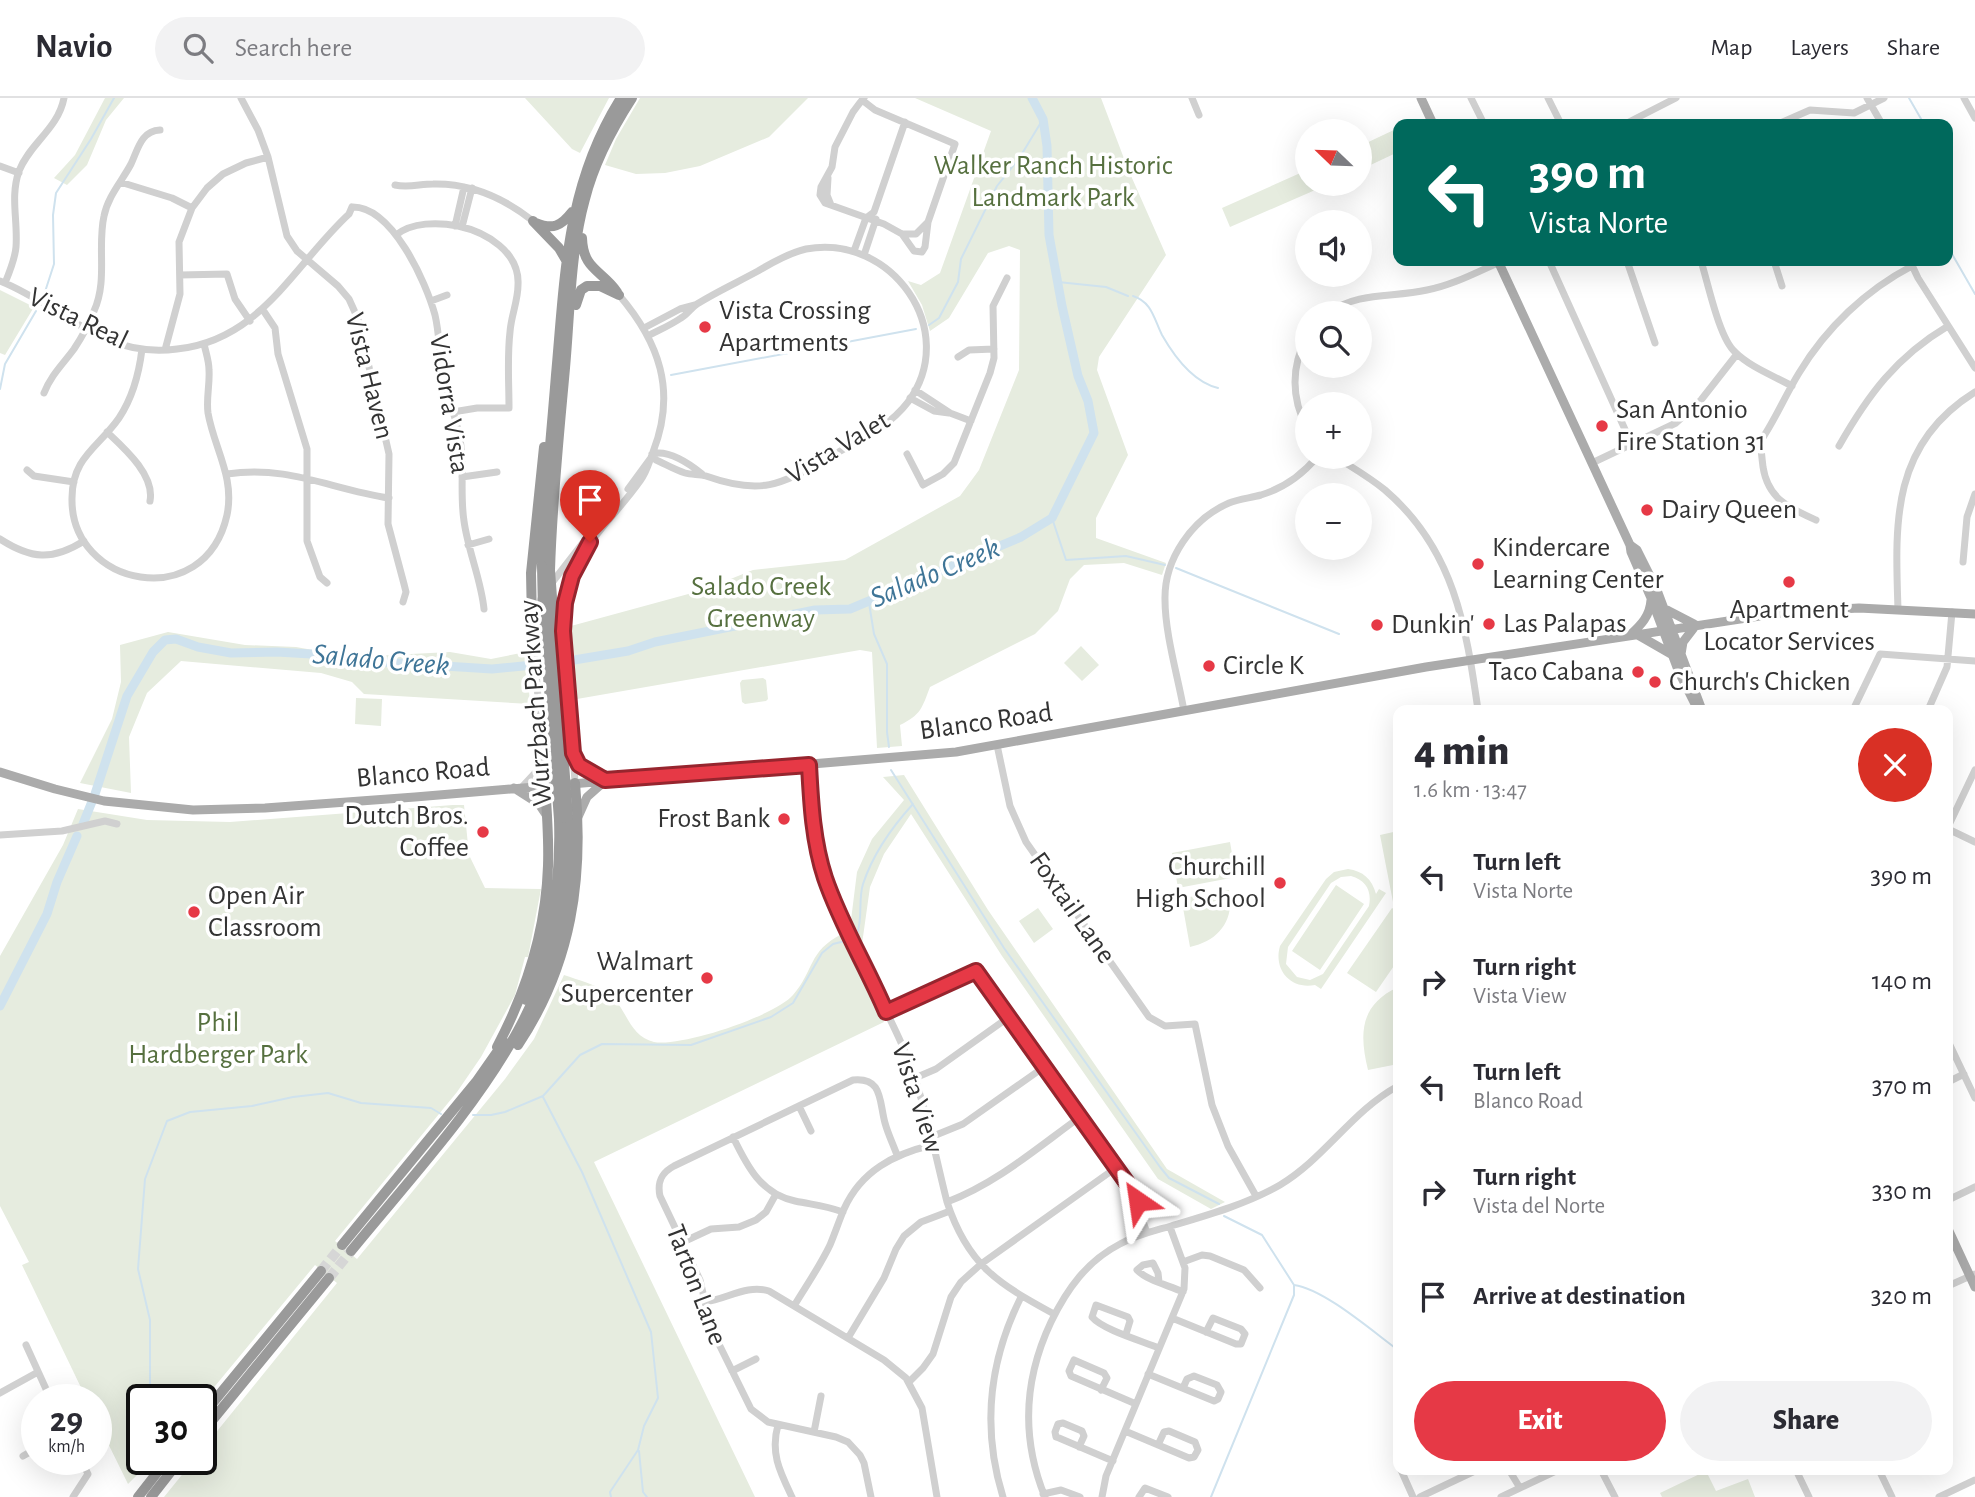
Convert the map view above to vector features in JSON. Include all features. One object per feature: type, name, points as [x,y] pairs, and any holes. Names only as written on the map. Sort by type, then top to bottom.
[{"type":"highway","name":"Wurzbach Parkway","points":[[571,816],[559,869],[551,930],[525,1002],[505,1041],[487,1068],[346,1248],[485,1085],[516,1035],[547,969],[558,931],[567,879],[571,816],[546,568],[556,379],[566,260],[593,161],[621,98]]},
{"type":"highway","name":"Wurzbach Parkway","points":[[593,161],[632,98]]},
{"type":"highway","name":"Wurzbach Parkway","points":[[546,568],[578,213]]},
{"type":"highway","points":[[533,222],[544,226],[559,225],[578,213],[585,257],[592,268],[613,286],[619,295]]},
{"type":"highway","points":[[533,222],[559,248],[566,260]]},
{"type":"highway","points":[[562,404],[568,378],[578,295],[587,286],[593,285],[619,295]]},
{"type":"highway","points":[[533,627],[531,573],[535,520],[544,444],[556,379]]},
{"type":"highway","points":[[571,816],[575,783]]},
{"type":"highway","points":[[487,1068],[516,1006],[541,927],[548,868],[545,785]]},
{"type":"highway","points":[[547,816],[553,806],[561,802],[570,803],[571,816]]},
{"type":"highway","points":[[217,1400],[325,1275],[217,1413]]},
{"type":"highway","points":[[138,1497],[155,1475]]},
{"type":"highway","points":[[151,1497],[168,1475]]},
{"type":"main road","points":[[1421,98],[1431,119]]},
{"type":"main road","points":[[1501,266],[1630,545],[1698,705]]},
{"type":"main road","points":[[1630,545],[1637,550],[1665,609],[1668,630]]},
{"type":"main road","points":[[1651,598],[1647,617],[1632,635],[1657,644],[1677,656]]},
{"type":"main road","points":[[1665,609],[1677,618],[1696,625],[1683,642],[1677,656]]},
{"type":"main road","name":"Blanco Road","points":[[0,772],[71,793],[142,806],[230,810],[809,765],[997,745],[1471,660],[1696,625],[1812,610],[1898,609],[1975,614]]},
{"type":"main road","points":[[571,816],[605,780]]},
{"type":"main road","points":[[518,788],[539,804],[547,816]]},
{"type":"main road","points":[[1953,1238],[1973,1275],[1975,1287]]},
{"type":"street","points":[[2,282],[16,249],[13,203],[19,173],[30,152],[54,125],[64,98]]},
{"type":"street","name":"Vista Haven","points":[[241,98],[258,130],[268,157],[285,231],[294,246],[349,299],[358,318],[388,454],[389,529],[405,592],[403,602]]},
{"type":"street","points":[[1192,98],[1199,115]]},
{"type":"street","points":[[1471,98],[1482,119]]},
{"type":"street","points":[[1548,98],[1558,119]]},
{"type":"street","points":[[1635,119],[1676,98]]},
{"type":"street","points":[[1788,119],[1797,114],[1818,110],[1854,113],[1869,102],[1884,98]]},
{"type":"street","points":[[1964,98],[1975,118]]},
{"type":"street","points":[[902,234],[914,251],[922,252],[928,222],[955,144],[875,110],[863,99],[835,147],[828,177],[831,205],[902,234],[916,234],[928,222]]},
{"type":"street","points":[[1869,102],[1879,119]]},
{"type":"street","points":[[1797,114],[1800,119]]},
{"type":"street","points":[[854,251],[866,218],[874,212],[905,122]]},
{"type":"street","points":[[44,393],[55,370],[74,348],[94,312],[100,292],[103,217],[111,195],[142,139],[148,133],[160,130]]},
{"type":"street","points":[[165,350],[180,295],[179,242],[192,208],[207,188],[223,174],[268,157]]},
{"type":"street","points":[[0,166],[19,173]]},
{"type":"street","points":[[120,182],[172,198],[192,208]]},
{"type":"street","points":[[395,185],[407,187],[434,184],[468,188],[508,203],[533,222]]},
{"type":"street","points":[[459,227],[468,188]]},
{"type":"street","name":"Vista Real","points":[[2,282],[110,340],[142,349],[165,350],[204,344],[230,334],[263,310],[349,214],[352,207]]},
{"type":"street","name":"Vidorra Vista","points":[[352,207],[374,215],[396,235],[410,256],[431,300],[437,325],[442,371],[461,446],[463,515],[468,545],[483,596],[484,609]]},
{"type":"street","points":[[864,255],[877,222],[874,212]]},
{"type":"street","points":[[396,235],[406,229],[427,225],[459,227],[482,235],[502,248],[513,260],[518,274],[518,289],[509,337],[509,408],[477,408],[453,412]]},
{"type":"street","points":[[860,236],[870,240]]},
{"type":"street","name":"Vista Valet","points":[[648,336],[683,317],[696,305],[780,259],[799,251],[824,248],[854,251],[864,255],[880,263],[899,279],[918,309],[925,349],[915,390],[892,418],[876,431],[776,485],[743,487],[725,484],[702,475],[691,464],[660,452],[652,456]]},
{"type":"street","points":[[1350,301],[1405,294],[1446,285],[1488,266]]},
{"type":"street","points":[[1551,266],[1632,445]]},
{"type":"street","points":[[1629,266],[1655,344]]},
{"type":"street","points":[[1702,266],[1726,339],[1737,354],[1792,386]]},
{"type":"street","points":[[1776,266],[1782,286]]},
{"type":"street","points":[[1816,520],[1780,502],[1770,489],[1764,474],[1761,443],[1792,386],[1823,340],[1861,300],[1907,266]]},
{"type":"street","points":[[1913,266],[1975,368]]},
{"type":"street","points":[[180,275],[228,274],[235,299],[250,321]]},
{"type":"street","points":[[906,454],[923,485],[943,474],[954,463],[990,373],[994,349],[993,306],[1007,278]]},
{"type":"street","points":[[431,300],[447,295]]},
{"type":"street","points":[[575,783],[563,631],[567,590],[581,556],[602,526],[641,480],[660,432],[664,394],[660,368],[648,336],[619,295]]},
{"type":"street","name":"Vista Valet","points":[[644,328],[680,309],[696,305]]},
{"type":"street","points":[[263,310],[275,328],[278,354],[307,449],[307,541],[320,577],[327,583]]},
{"type":"street","points":[[1839,446],[1864,403],[1881,381],[1906,355],[1948,326]]},
{"type":"street","points":[[142,349],[136,383],[118,418],[83,457],[74,482],[73,514],[84,541],[99,558],[121,571],[152,579],[186,572],[208,554],[221,533],[230,498],[227,474],[209,417],[209,370],[204,344]]},
{"type":"street","points":[[958,357],[969,350],[994,349]]},
{"type":"street","points":[[1592,463],[1665,429],[1685,416],[1737,354]]},
{"type":"street","points":[[915,390],[929,403]]},
{"type":"street","points":[[1898,609],[1897,523],[1906,478],[1920,447],[1931,432],[1944,417],[1975,392]]},
{"type":"street","points":[[910,398],[971,421]]},
{"type":"street","points":[[107,432],[143,473],[151,488],[150,501]]},
{"type":"street","points":[[533,627],[538,601],[652,456]]},
{"type":"street","points":[[1184,711],[1165,602],[1174,558],[1186,538],[1210,514],[1230,503],[1265,494],[1290,482],[1304,469]]},
{"type":"street","points":[[1353,469],[1387,492],[1434,548],[1455,593],[1464,623],[1477,705]]},
{"type":"street","points":[[27,470],[34,476],[74,482]]},
{"type":"street","points":[[227,474],[267,471],[389,498]]},
{"type":"street","points":[[463,477],[497,472]]},
{"type":"street","points":[[1963,562],[1967,517],[1975,494]]},
{"type":"street","points":[[0,539],[18,550],[43,555],[61,553],[84,541]]},
{"type":"street","points":[[468,545],[489,539]]},
{"type":"street","points":[[1930,705],[1945,675],[1952,612]]},
{"type":"street","name":"Wurzbach Parkway","points":[[533,627],[545,785]]},
{"type":"street","points":[[1855,705],[1880,654],[1975,661]]},
{"type":"street","name":"Foxtail Lane","points":[[997,745],[1010,806],[1020,830],[1044,870],[1149,1017],[1158,1024],[1172,1027],[1195,1024],[1212,1105],[1228,1146],[1256,1196]]},
{"type":"street","points":[[518,788],[536,772],[542,755],[551,763],[566,763],[574,756]]},
{"type":"street","points":[[574,756],[582,768],[605,780]]},
{"type":"street","name":"Vista View","points":[[809,765],[815,835],[825,877],[846,930],[915,1077],[947,1202],[962,1238],[981,1264],[1003,1286],[1055,1314]]},
{"type":"street","points":[[1953,817],[1975,770]]},
{"type":"street","points":[[0,835],[62,831],[105,821],[117,824]]},
{"type":"street","points":[[1953,831],[1975,842]]},
{"type":"street","points":[[886,1012],[976,971],[1116,1167],[1138,1201],[1147,1233]]},
{"type":"street","points":[[915,1077],[936,1069],[1009,1017]]},
{"type":"street","points":[[1953,1051],[1975,1098]]},
{"type":"street","points":[[794,1306],[826,1252],[850,1198],[864,1179],[882,1163],[963,1124],[1044,1067]]},
{"type":"street","points":[[1953,1080],[1964,1074]]},
{"type":"street","name":"Tarton Lane","points":[[871,1497],[864,1463],[855,1448],[840,1438],[778,1425],[760,1418],[751,1409],[711,1328],[700,1280],[660,1196],[660,1180],[667,1170],[674,1166],[860,1079],[872,1083],[880,1094],[885,1122],[897,1155]]},
{"type":"street","points":[[1080,1497],[1061,1490],[1044,1495],[1030,1447],[1028,1405],[1035,1363],[1068,1290],[1085,1269],[1114,1247],[1279,1186],[1303,1169],[1363,1110],[1393,1089]]},
{"type":"street","points":[[799,1106],[811,1131]]},
{"type":"street","points":[[947,1202],[993,1180],[1080,1117]]},
{"type":"street","points":[[733,1137],[753,1174],[776,1194],[843,1212]]},
{"type":"street","points":[[909,1381],[933,1354],[945,1310],[955,1290],[981,1264],[1116,1167]]},
{"type":"street","points":[[1953,1198],[1975,1187]]},
{"type":"street","points":[[683,1242],[711,1229],[739,1227],[756,1220],[766,1212],[776,1194]]},
{"type":"street","points":[[848,1338],[884,1278],[904,1236],[921,1222],[950,1211]]},
{"type":"street","points":[[1102,1497],[1113,1461],[1183,1292],[1186,1277],[1183,1262],[1170,1227]]},
{"type":"street","points":[[1183,1262],[1202,1255],[1210,1256],[1244,1270],[1260,1288]]},
{"type":"street","points":[[1953,1284],[1973,1275]]},
{"type":"street","points":[[1159,1282],[1183,1292]]},
{"type":"street","points":[[705,1302],[725,1299],[755,1288],[769,1291],[892,1366],[909,1381],[919,1399],[925,1417],[930,1466],[937,1497]]},
{"type":"street","points":[[1003,1497],[993,1458],[990,1432],[991,1395],[998,1355],[1021,1297]]},
{"type":"street","points":[[1126,1334],[1130,1321],[1128,1317],[1096,1305],[1093,1319],[1126,1334],[1159,1348]]},
{"type":"street","points":[[1172,1318],[1206,1332],[1238,1344],[1242,1342],[1245,1334],[1241,1329],[1213,1318],[1206,1332]]},
{"type":"street","points":[[26,1345],[44,1384]]},
{"type":"street","points":[[732,1371],[756,1359]]},
{"type":"street","points":[[1101,1390],[1107,1378],[1104,1373],[1074,1360],[1069,1374],[1101,1390],[1136,1404]]},
{"type":"street","points":[[0,1393],[38,1372]]},
{"type":"street","points":[[1148,1374],[1214,1401],[1221,1392],[1217,1385],[1194,1376],[1189,1377],[1183,1388]]},
{"type":"street","points":[[814,1432],[821,1396]]},
{"type":"street","points":[[778,1425],[775,1457],[792,1497]]},
{"type":"street","points":[[1125,1431],[1158,1445],[1189,1458],[1194,1457],[1198,1450],[1195,1442],[1169,1431],[1164,1432],[1158,1445]]},
{"type":"street","points":[[1079,1447],[1113,1461]]},
{"type":"street","points":[[73,1497],[87,1475]]},
{"type":"street","points":[[1403,1475],[1413,1497]]},
{"type":"street","points":[[1420,1497],[1466,1475]]},
{"type":"street","points":[[1512,1475],[1520,1488]]},
{"type":"street","points":[[1501,1497],[1547,1475]]},
{"type":"street","points":[[1604,1475],[1615,1497]]},
{"type":"street","points":[[1798,1475],[1809,1497]]},
{"type":"street","points":[[1881,1475],[1892,1497]]},
{"type":"street","points":[[1939,1497],[1975,1480]]},
{"type":"street","points":[[1139,1497],[1145,1488],[1168,1497]]},
{"type":"green space","points":[[105,98],[124,98],[106,120],[87,165],[67,185],[54,178],[75,155]]},
{"type":"green space","points":[[525,98],[609,98],[580,153],[572,149]]},
{"type":"green space","points":[[640,98],[808,98],[769,137],[700,166],[665,173],[636,174],[605,165],[616,139]]},
{"type":"green space","points":[[915,98],[1101,98],[1128,169],[1166,255],[1099,357],[1097,370],[1128,455],[1096,518],[1096,538],[1166,563],[1162,575],[1124,563],[1084,565],[1070,579],[1058,611],[1035,634],[930,687],[920,710],[900,725],[902,746],[877,748],[872,652],[860,650],[577,699],[571,626],[703,590],[753,570],[845,560],[960,496],[979,470],[1019,370],[1020,250],[1009,246],[988,253],[949,318],[930,331],[922,305],[908,281],[921,285],[940,273],[991,131]]},
{"type":"green space","points":[[1393,130],[1393,154],[1372,164],[1372,140]]},
{"type":"green space","points":[[1295,175],[1295,196],[1301,196],[1230,227],[1222,208]]},
{"type":"green space","points":[[0,290],[34,307],[5,355],[0,353]]},
{"type":"green space","points":[[168,632],[245,645],[296,647],[352,657],[450,652],[491,659],[526,652],[530,704],[364,694],[352,682],[321,673],[181,661],[147,693],[129,737],[131,793],[80,783],[112,719],[121,682],[120,645]]},
{"type":"green space","points":[[1081,646],[1099,665],[1082,681],[1064,663]]},
{"type":"green space","points":[[742,680],[766,680],[768,699],[745,704],[742,702]]},
{"type":"green space","points":[[356,698],[382,699],[381,726],[355,724]]},
{"type":"green space","points":[[904,775],[988,910],[1167,1169],[1225,1202],[1211,1209],[1158,1179],[1002,956],[911,814],[884,854],[870,887],[862,944],[851,920],[857,872],[872,839],[904,800],[883,777]]},
{"type":"green space","name":"Phil Hardberger Park","points":[[464,805],[469,855],[485,888],[541,889],[528,957],[525,957],[515,995],[481,1057],[457,1092],[335,1241],[357,1259],[505,1079],[534,1039],[564,975],[608,993],[620,1006],[633,1028],[645,1039],[654,1042],[685,1040],[727,1028],[768,1012],[783,1003],[800,986],[817,954],[842,934],[884,1022],[594,1162],[755,1497],[164,1497],[182,1475],[217,1475],[217,1431],[337,1283],[315,1265],[217,1384],[126,1384],[126,1475],[137,1475],[128,1484],[112,1452],[112,1384],[79,1384],[22,1265],[29,1262],[0,1206],[0,956],[63,845],[78,809],[147,820],[230,822]]},
{"type":"green space","points":[[1393,832],[1393,902],[1380,835]]},
{"type":"green space","points":[[1230,842],[1236,877],[1178,888],[1172,853]]},
{"type":"green space","points":[[1348,869],[1358,872],[1369,880],[1376,894],[1379,889],[1386,893],[1321,989],[1315,985],[1298,984],[1286,976],[1279,963],[1280,946],[1326,879],[1334,872]],"holes":[[[1351,876],[1361,880],[1367,887],[1369,906],[1323,974],[1310,980],[1297,977],[1286,964],[1288,947],[1331,883],[1341,877]]]},
{"type":"green space","points":[[1336,885],[1364,904],[1320,970],[1292,951]]},
{"type":"green space","points":[[1229,890],[1230,911],[1223,928],[1209,940],[1190,947],[1182,902],[1184,898]]},
{"type":"green space","points":[[1038,908],[1053,929],[1034,943],[1019,921]]},
{"type":"green space","points":[[1393,909],[1393,967],[1376,992],[1347,973]]},
{"type":"green space","points":[[1393,990],[1393,1065],[1368,1070],[1364,1044],[1365,1021],[1369,1011]]},
{"type":"green space","points":[[1698,1475],[1708,1475],[1716,1491],[1748,1479],[1755,1497],[1662,1497],[1660,1493]]},
{"type":"waterway","points":[[43,298],[54,264],[53,215],[56,193],[114,98]]},
{"type":"waterway","name":"Salado Creek","points":[[83,824],[127,696],[153,652],[165,640],[176,639],[198,647],[231,653],[311,654],[349,660],[492,669],[562,662],[628,651],[655,642],[815,610],[850,609],[1021,537],[1052,518],[1094,433],[1062,306],[1049,235],[1047,146],[1043,119],[1032,98]]},
{"type":"waterway","points":[[1909,98],[1921,119]]},
{"type":"waterway","points":[[929,325],[939,318],[958,282],[961,259],[997,186],[1020,157],[1043,119]]},
{"type":"waterway","points":[[1953,256],[1975,294]]},
{"type":"waterway","points":[[1058,282],[1106,287],[1128,296]]},
{"type":"waterway","points":[[1133,296],[1148,307],[1162,335],[1185,367],[1200,380],[1218,388]]},
{"type":"waterway","points":[[0,389],[5,364],[36,311]]},
{"type":"waterway","points":[[671,375],[916,329]]},
{"type":"waterway","points":[[1052,518],[1066,560],[1126,556],[1165,565]]},
{"type":"waterway","points":[[1176,568],[1339,634]]},
{"type":"waterway","points":[[869,603],[874,634],[887,664],[889,747]]},
{"type":"waterway","points":[[891,770],[1004,948],[1160,1167],[1169,1178],[1219,1204]]},
{"type":"waterway","points":[[857,934],[862,890],[867,873],[884,841],[913,804]]},
{"type":"waterway","name":"Salado Creek","points":[[0,1006],[47,914],[57,882],[77,836]]},
{"type":"waterway","points":[[473,1115],[505,1112],[543,1096],[580,1055],[602,1044],[691,1045],[771,1017],[793,1003],[822,953],[833,944],[845,941]]},
{"type":"waterway","points":[[150,1384],[150,1320],[138,1269],[145,1179],[167,1121],[190,1112],[252,1106],[328,1093],[361,1103],[431,1108],[441,1114]]},
{"type":"waterway","points":[[543,1097],[582,1172],[651,1332],[658,1398],[644,1426],[638,1450],[610,1492],[611,1497]]},
{"type":"waterway","points":[[1211,1497],[1294,1295],[1294,1285],[1262,1235],[1224,1216]]},
{"type":"waterway","points":[[1294,1285],[1333,1302],[1393,1346]]},
{"type":"waterway","points":[[639,1451],[643,1492],[647,1497]]},
{"type":"tunnel","points":[[321,1271],[342,1245]]},
{"type":"tunnel","points":[[329,1278],[351,1251]]},
{"type":"place","name":"Vista Crossing Apartments","points":[[705,327]]},
{"type":"place","name":"San Antonio Fire Station 31","points":[[1602,426]]},
{"type":"place","name":"Dairy Queen","points":[[1647,510]]},
{"type":"place","name":"Kindercare Learning Center","points":[[1478,564]]},
{"type":"place","name":"Apartment Locator Services","points":[[1789,582]]},
{"type":"place","name":"Las Palapas","points":[[1489,624]]},
{"type":"place","name":"Dunkin'","points":[[1377,625]]},
{"type":"place","name":"Circle K","points":[[1209,666]]},
{"type":"place","name":"Taco Cabana","points":[[1638,672]]},
{"type":"place","name":"Church's Chicken","points":[[1655,682]]},
{"type":"place","name":"Frost Bank","points":[[784,819]]},
{"type":"place","name":"Dutch Bros. Coffee","points":[[483,832]]},
{"type":"place","name":"Churchill High School","points":[[1280,883]]},
{"type":"place","name":"Open Air Classroom","points":[[194,912]]},
{"type":"place","name":"Walmart Supercenter","points":[[707,978]]},
{"type":"route","points":[[590,542],[567,590],[564,616],[574,759],[586,771],[605,780],[809,765],[815,835],[825,877],[846,930],[886,1012],[976,971],[1138,1201]]},
{"type":"park label","name":"Walker Ranch Historic Landmark Park","points":[[1053,182]]},
{"type":"park label","name":"Salado Creek Greenway","points":[[761,603]]}]
